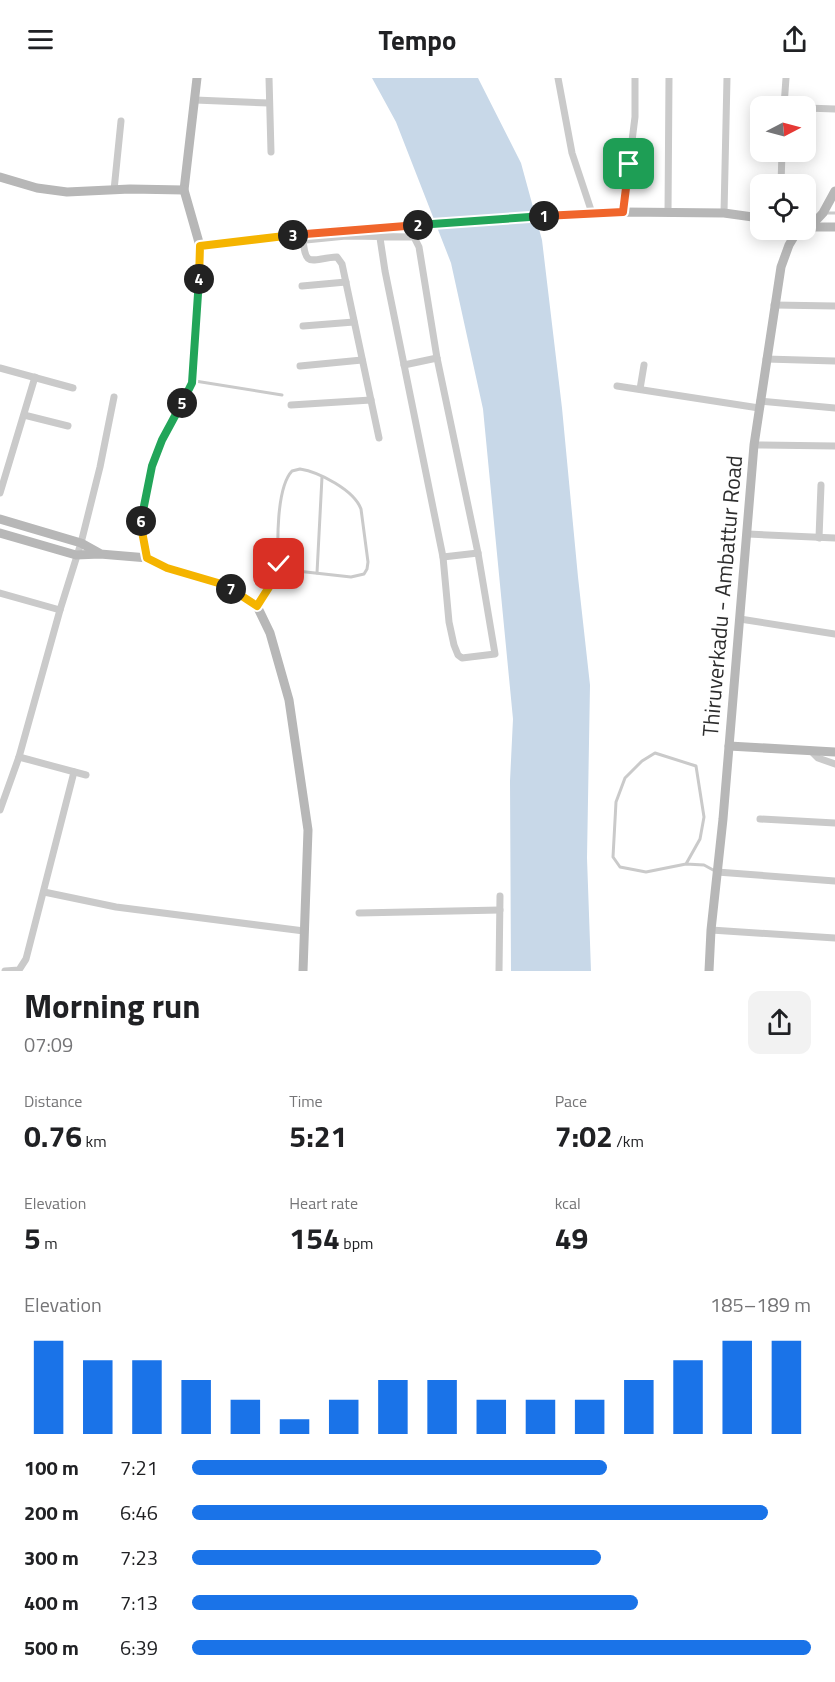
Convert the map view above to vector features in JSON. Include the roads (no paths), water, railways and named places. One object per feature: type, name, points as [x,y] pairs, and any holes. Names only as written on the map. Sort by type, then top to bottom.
[{"type":"street","points":[[147,558],[141,526],[152,466],[162,440],[192,381],[200,246],[184,190],[197,78]]},
{"type":"street","points":[[269,78],[271,152]]},
{"type":"street","points":[[558,78],[573,153],[592,213]]},
{"type":"street","points":[[623,212],[635,117],[635,78]]},
{"type":"street","points":[[668,213],[669,78]]},
{"type":"street","points":[[724,213],[727,78]]},
{"type":"street","points":[[785,96],[786,78]]},
{"type":"street","points":[[195,100],[269,103]]},
{"type":"street","points":[[816,108],[835,109]]},
{"type":"street","points":[[114,190],[121,121]]},
{"type":"street","points":[[0,177],[37,188],[67,192],[184,190]]},
{"type":"street","points":[[816,220],[823,213],[835,191]]},
{"type":"street","points":[[200,246],[425,224],[592,213],[724,213],[750,217]]},
{"type":"street","points":[[816,227],[835,227]]},
{"type":"street","points":[[303,236],[306,240],[409,236],[414,237],[417,243],[437,358],[478,553],[495,654],[468,658],[458,655],[454,645],[448,622],[442,557],[380,238]]},
{"type":"street","points":[[303,236],[304,253],[308,259],[311,261],[338,258],[342,264],[379,438]]},
{"type":"street","name":"Thiruverkadu - Ambattur Road","points":[[709,971],[754,445],[781,267],[792,240]]},
{"type":"street","points":[[302,286],[346,282]]},
{"type":"street","points":[[774,305],[835,306]]},
{"type":"street","points":[[303,326],[354,322]]},
{"type":"street","points":[[404,364],[437,358]]},
{"type":"street","points":[[766,359],[835,361]]},
{"type":"street","points":[[300,366],[362,360]]},
{"type":"street","points":[[640,389],[644,365]]},
{"type":"street","points":[[0,368],[73,388]]},
{"type":"street","points":[[0,493],[35,377]]},
{"type":"street","points":[[617,386],[759,404],[835,408]]},
{"type":"street","points":[[0,810],[19,757],[81,543],[114,397]]},
{"type":"street","points":[[291,405],[371,399]]},
{"type":"street","points":[[24,415],[68,426]]},
{"type":"street","points":[[754,445],[835,446]]},
{"type":"street","points":[[819,538],[821,485]]},
{"type":"street","points":[[0,519],[81,543],[100,554]]},
{"type":"street","points":[[0,534],[76,555],[100,554],[147,558],[167,568],[225,585],[257,606],[270,633],[289,700],[308,830],[303,971]]},
{"type":"street","points":[[748,534],[835,538]]},
{"type":"street","points":[[442,557],[478,553]]},
{"type":"street","points":[[0,595],[60,610]]},
{"type":"street","points":[[740,619],[835,634]]},
{"type":"street","points":[[729,746],[835,752]]},
{"type":"street","points":[[810,750],[818,758],[835,764]]},
{"type":"street","points":[[19,757],[87,775]]},
{"type":"street","points":[[5,971],[19,970],[24,965],[74,772]]},
{"type":"street","points":[[760,819],[835,823]]},
{"type":"street","points":[[717,872],[835,881]]},
{"type":"street","points":[[44,892],[116,907],[304,931]]},
{"type":"street","points":[[499,971],[500,896]]},
{"type":"street","points":[[359,913],[500,909]]},
{"type":"street","points":[[711,930],[835,938]]},
{"type":"lane","points":[[823,213],[835,213]]},
{"type":"lane","points":[[192,381],[282,394]]},
{"type":"lane","points":[[257,606],[279,569],[278,544],[284,483],[292,471],[300,469],[310,471],[352,493],[361,508],[368,562],[364,574],[358,576],[279,569]]},
{"type":"lane","points":[[317,573],[322,477]]},
{"type":"lane","points":[[686,864],[700,839],[704,817],[696,766],[655,753],[642,761],[625,778],[616,802],[613,857],[620,867],[646,872],[686,864],[704,866],[717,872]]},
{"type":"water","points":[[372,78],[478,78],[521,163],[542,240],[562,408],[590,685],[587,858],[591,971],[511,971],[510,781],[513,719],[483,409],[451,263],[396,122]]}]
